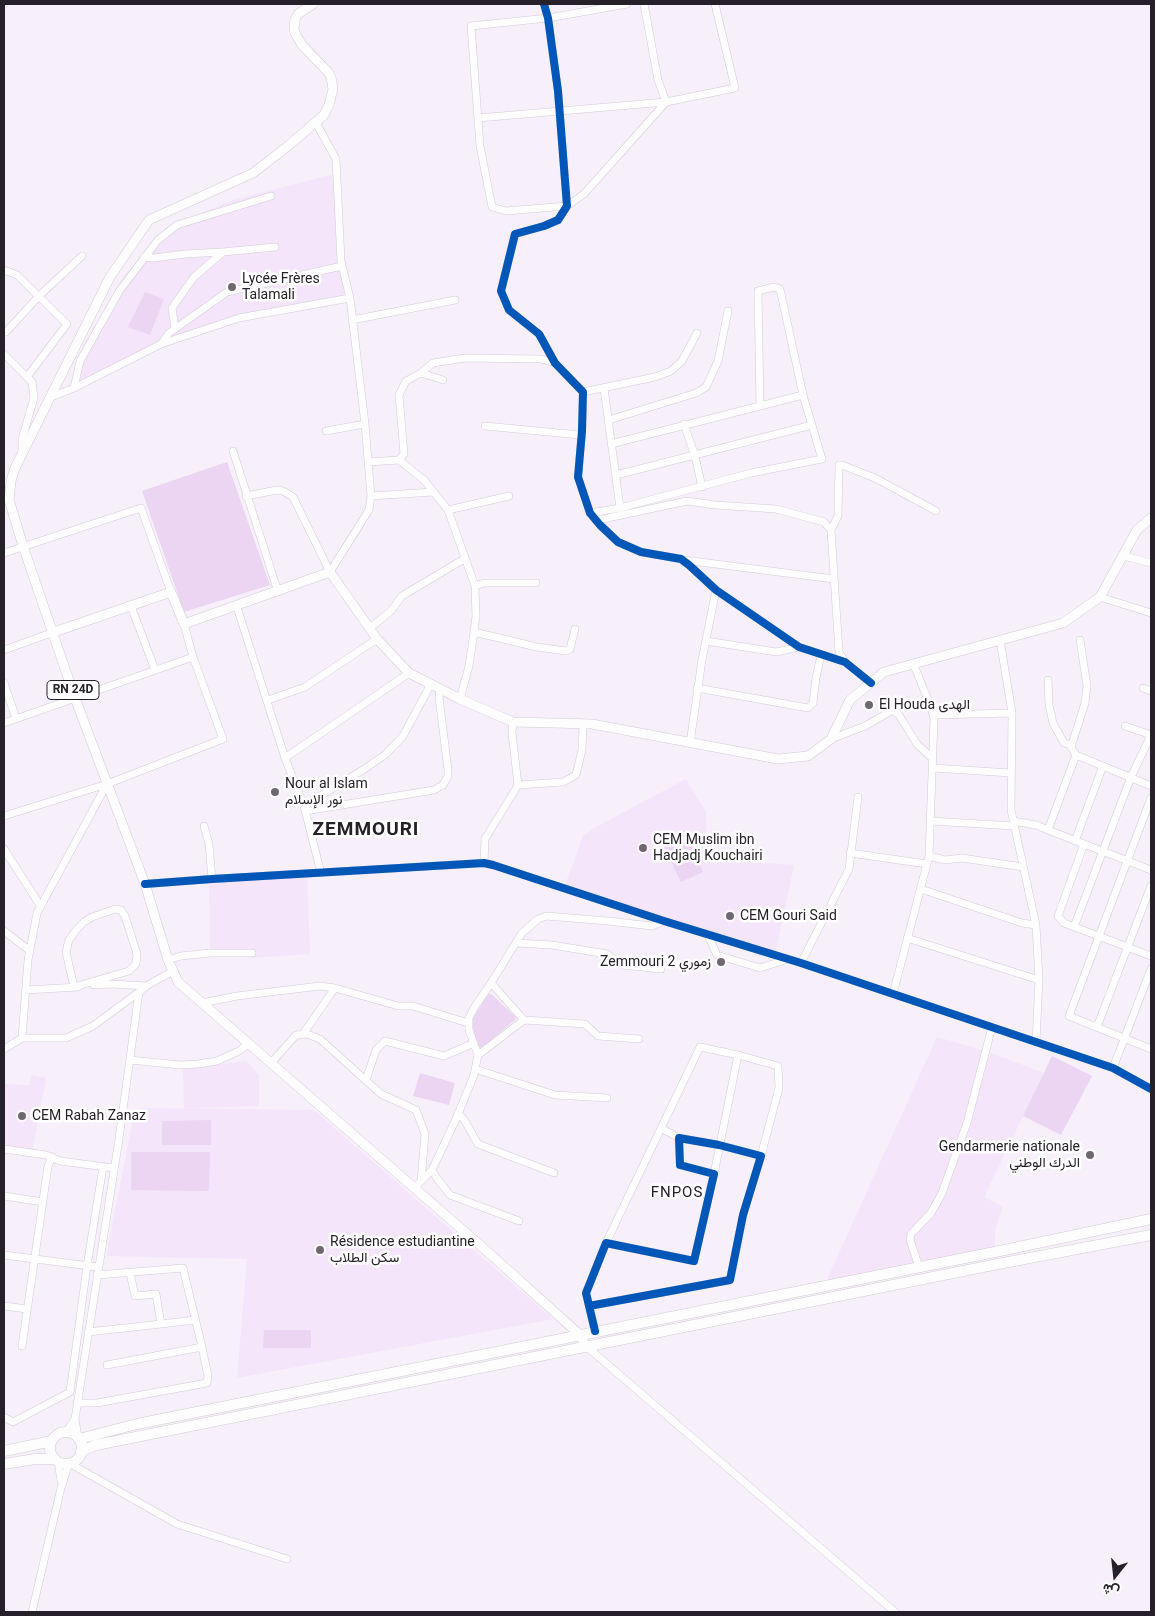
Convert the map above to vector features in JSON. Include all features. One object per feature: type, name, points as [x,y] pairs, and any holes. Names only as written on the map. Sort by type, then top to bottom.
[{"type":"highway","points":[[78,1438],[138,1424],[919,1267],[1151,1218]]},
{"type":"highway","points":[[81,1451],[96,1445],[586,1346],[1151,1235]]},
{"type":"highway","points":[[4,1464],[35,1459],[69,1463],[77,1459],[81,1451],[81,1443],[78,1438],[66,1432],[58,1435],[52,1441],[50,1450],[56,1460]]},
{"type":"highway","points":[[4,1451],[52,1441]]},
{"type":"main road","name":"RN 24D","points":[[313,4],[298,14],[294,30],[298,40],[328,72],[334,89],[329,105],[316,122],[254,173],[150,220],[110,277],[15,468],[6,501],[107,784],[145,884],[168,960],[178,982],[417,1184],[579,1334],[586,1346]]},
{"type":"main road","points":[[54,632],[171,592],[184,624],[330,572],[377,639],[409,673],[460,699],[513,722],[592,724],[778,759],[808,756],[832,739],[850,700],[884,672],[1063,623],[1100,597],[1137,530],[1151,518]]},
{"type":"street","points":[[544,4],[548,18],[559,112],[567,206]]},
{"type":"street","points":[[567,206],[506,211],[492,207],[480,146],[471,26],[548,18],[627,4]]},
{"type":"street","points":[[644,4],[658,80],[666,102]]},
{"type":"street","points":[[478,118],[666,102],[735,88],[715,4]]},
{"type":"street","points":[[666,102],[584,194],[567,206],[558,220],[515,234],[501,291],[509,310],[540,334],[555,363],[582,392],[582,431],[580,435],[578,477],[592,516],[602,522],[618,542],[641,552],[681,559],[834,579]]},
{"type":"street","points":[[316,122],[336,159],[342,266],[350,298],[372,496],[369,510],[330,572]]},
{"type":"street","points":[[74,388],[80,361],[120,290],[158,240],[177,226],[272,196]]},
{"type":"street","points":[[144,257],[154,258],[275,247]]},
{"type":"street","points":[[175,329],[172,308],[194,277],[223,252]]},
{"type":"street","points":[[6,332],[39,296],[82,256]]},
{"type":"street","points":[[161,344],[169,333],[227,292],[342,266]]},
{"type":"street","points":[[4,270],[17,275],[66,324],[27,377]]},
{"type":"street","points":[[592,516],[751,473],[822,459],[803,395],[780,289],[774,287],[758,291],[760,406]]},
{"type":"street","points":[[51,397],[74,388],[161,344],[239,318],[350,298]]},
{"type":"street","points":[[352,320],[454,300]]},
{"type":"street","points":[[609,420],[696,393],[706,387],[718,361],[728,311]]},
{"type":"street","points":[[582,392],[655,377],[671,371],[682,361],[698,333]]},
{"type":"street","points":[[4,354],[32,382],[34,398],[22,439],[22,455]]},
{"type":"street","points":[[399,460],[404,454],[398,395],[406,381],[421,373],[433,363],[465,358],[541,359],[555,363]]},
{"type":"street","points":[[421,373],[443,380]]},
{"type":"street","points":[[604,388],[620,508]]},
{"type":"street","points":[[611,444],[803,395]]},
{"type":"street","points":[[326,431],[365,424]]},
{"type":"street","points":[[684,424],[695,456],[702,487]]},
{"type":"street","points":[[485,426],[580,435]]},
{"type":"street","points":[[616,475],[812,426]]},
{"type":"street","points":[[232,451],[278,592]]},
{"type":"street","points":[[368,462],[399,460],[424,480],[448,510],[475,586],[476,616],[474,632],[469,666],[460,699]]},
{"type":"street","points":[[871,683],[845,662],[839,652],[831,530],[838,516],[839,465],[875,478],[936,511]]},
{"type":"street","points":[[246,496],[277,490],[293,497],[330,572]]},
{"type":"street","points":[[372,496],[433,492]]},
{"type":"street","points":[[448,510],[509,496]]},
{"type":"street","points":[[602,522],[688,501],[715,505],[776,509],[824,522],[831,530]]},
{"type":"street","points":[[4,553],[141,508],[171,592]]},
{"type":"street","points":[[1124,556],[1151,563]]},
{"type":"street","points":[[370,628],[391,611],[402,596],[464,559]]},
{"type":"street","points":[[681,559],[716,590],[799,647],[845,662]]},
{"type":"street","points":[[475,586],[484,583],[536,583]]},
{"type":"street","points":[[690,743],[697,688],[716,590]]},
{"type":"street","points":[[1100,597],[1151,614]]},
{"type":"street","points":[[131,606],[155,670]]},
{"type":"street","points":[[237,606],[285,758],[304,809],[321,873]]},
{"type":"street","points":[[4,816],[107,784],[223,739],[193,657],[184,624]]},
{"type":"street","points":[[474,632],[537,647],[566,651],[570,649],[574,629]]},
{"type":"street","points":[[4,650],[54,632]]},
{"type":"street","points":[[268,700],[305,687],[377,639]]},
{"type":"street","points":[[1000,640],[1012,713],[1011,810],[1036,925],[1039,980],[1036,1042]]},
{"type":"street","points":[[1080,640],[1087,686],[1085,703],[1071,747],[1076,755],[1151,786]]},
{"type":"street","points":[[706,641],[776,652],[799,647]]},
{"type":"street","points":[[697,688],[808,708],[813,703],[821,654]]},
{"type":"street","points":[[4,722],[193,657]]},
{"type":"street","points":[[893,994],[929,856],[933,768],[933,715],[913,663]]},
{"type":"street","points":[[285,758],[409,673]]},
{"type":"street","points":[[1048,680],[1049,705],[1053,723],[1064,743],[1071,745]]},
{"type":"street","points":[[4,683],[16,718]]},
{"type":"street","points":[[304,809],[386,754],[403,736],[431,684]]},
{"type":"street","points":[[1143,688],[1151,690]]},
{"type":"street","points":[[304,809],[434,790],[443,785],[448,776],[448,770],[439,697],[440,689]]},
{"type":"street","points":[[832,739],[865,726],[893,710],[899,714],[917,744],[933,759]]},
{"type":"street","points":[[933,715],[1012,713]]},
{"type":"street","points":[[484,863],[485,840],[518,785],[512,733],[513,722]]},
{"type":"street","points":[[518,785],[563,782],[576,775],[582,750],[583,724]]},
{"type":"street","points":[[1074,927],[1132,777],[1151,735],[1125,726]]},
{"type":"street","points":[[1048,830],[1076,755]]},
{"type":"street","points":[[1075,841],[1103,766]]},
{"type":"street","points":[[933,768],[1011,773]]},
{"type":"street","points":[[22,1038],[28,960],[37,913],[107,784]]},
{"type":"street","points":[[801,963],[848,869],[858,797]]},
{"type":"street","points":[[1151,798],[1069,1016],[1151,1047]]},
{"type":"street","points":[[930,821],[1030,824],[1151,870]]},
{"type":"street","points":[[204,826],[210,844],[212,879]]},
{"type":"street","points":[[1084,844],[1058,916],[1064,924],[1151,956]]},
{"type":"street","points":[[4,849],[40,905]]},
{"type":"street","points":[[850,853],[927,864]]},
{"type":"street","points":[[929,856],[945,860],[962,858],[1023,867]]},
{"type":"street","points":[[145,884],[484,863],[801,963],[992,1027],[1113,1068],[1151,1089]]},
{"type":"street","points":[[1097,1027],[1151,886]]},
{"type":"street","points":[[921,889],[1022,923],[1036,925]]},
{"type":"street","points":[[115,909],[121,910],[125,916],[137,954],[137,961],[134,967],[126,972],[74,987],[66,952],[74,933],[92,917],[115,909]]},
{"type":"street","points":[[417,1184],[432,1170],[458,1113],[475,1069],[478,1055],[468,1023],[474,1008],[522,933],[538,919],[546,916],[652,926],[664,921]]},
{"type":"street","points":[[4,931],[30,950]]},
{"type":"street","points":[[708,935],[717,955],[760,968],[788,959]]},
{"type":"street","points":[[908,938],[1039,980]]},
{"type":"street","points":[[516,942],[552,944],[606,954],[622,965],[661,969]]},
{"type":"street","points":[[168,960],[191,955],[252,953]]},
{"type":"street","points":[[1113,1068],[1151,970]]},
{"type":"street","points":[[4,1049],[22,1038],[66,1038],[93,1026],[146,986],[173,971]]},
{"type":"street","points":[[491,983],[524,1020]]},
{"type":"street","points":[[26,990],[111,984],[146,986]]},
{"type":"street","points":[[202,1003],[237,996],[320,986],[335,988],[398,1006],[414,1006],[468,1023]]},
{"type":"street","points":[[303,1034],[335,988]]},
{"type":"street","points":[[78,1438],[75,1419],[77,1403],[114,1168],[139,992]]},
{"type":"street","points":[[478,1055],[524,1020],[585,1024],[598,1036],[639,1038]]},
{"type":"street","points":[[919,1267],[910,1240],[911,1234],[931,1213],[942,1193],[967,1123],[992,1027]]},
{"type":"street","points":[[272,1062],[296,1035],[307,1034],[320,1039],[381,1094],[416,1110],[425,1134],[417,1184]]},
{"type":"street","points":[[366,1080],[376,1050],[385,1041],[444,1056],[474,1043]]},
{"type":"street","points":[[130,1060],[180,1065],[198,1064],[217,1061],[239,1051],[249,1043]]},
{"type":"street","points":[[589,1306],[730,1280],[743,1215],[779,1088],[778,1066],[700,1047],[606,1243],[586,1293],[589,1306],[595,1331]]},
{"type":"street","points":[[606,1243],[694,1261],[738,1055]]},
{"type":"street","points":[[475,1069],[555,1095],[607,1098]]},
{"type":"street","points":[[458,1113],[465,1121],[478,1144],[554,1173]]},
{"type":"street","points":[[661,1128],[678,1138],[719,1145],[761,1156]]},
{"type":"street","points":[[678,1138],[680,1165],[714,1174]]},
{"type":"street","points":[[4,1149],[46,1155],[60,1161],[114,1168]]},
{"type":"street","points":[[22,1346],[48,1166],[52,1157]]},
{"type":"street","points":[[4,1417],[13,1422],[70,1392],[103,1167]]},
{"type":"street","points":[[432,1170],[450,1195],[519,1221]]},
{"type":"street","points":[[4,1196],[43,1202]]},
{"type":"street","points":[[4,1255],[98,1267]]},
{"type":"street","points":[[77,1403],[97,1404],[207,1383],[208,1376],[184,1268],[97,1275]]},
{"type":"street","points":[[130,1273],[135,1296],[156,1294],[161,1324]]},
{"type":"street","points":[[4,1306],[27,1309]]},
{"type":"street","points":[[88,1332],[195,1320]]},
{"type":"street","points":[[586,1346],[895,1612]]},
{"type":"street","points":[[107,1365],[202,1347]]},
{"type":"street","points":[[66,1432],[75,1419]]},
{"type":"street","points":[[56,1460],[61,1473],[61,1488]]},
{"type":"street","points":[[32,1612],[61,1488],[69,1463],[177,1524],[287,1559]]},
{"type":"shaded area","name":"Lycée Frères Talamali","points":[[331,175],[337,176],[341,261],[350,298],[239,318],[161,344],[74,388],[83,346],[124,276],[167,227],[233,200]]},
{"type":"shaded area","points":[[145,292],[164,299],[150,335],[128,327]]},
{"type":"shaded area","points":[[227,462],[270,585],[184,612],[142,491]]},
{"type":"shaded area","name":"CEM Muslim ibn Hadjadj Kouchairi","points":[[686,779],[706,812],[707,859],[794,865],[775,955],[564,888],[583,836],[596,827]]},
{"type":"shaded area","points":[[685,830],[703,872],[681,882],[661,841]]},
{"type":"shaded area","points":[[307,874],[310,954],[251,958],[252,953],[210,953],[209,879]]},
{"type":"shaded area","points":[[488,994],[491,994],[516,1019],[481,1049],[476,1044],[472,1020]]},
{"type":"shaded area","points":[[937,1037],[986,1051],[1044,1073],[984,1197],[1003,1207],[995,1230],[995,1252],[824,1286]]},
{"type":"shaded area","points":[[1052,1056],[1092,1076],[1061,1135],[1023,1116]]},
{"type":"shaded area","points":[[246,1061],[259,1075],[259,1106],[184,1108],[183,1069]]},
{"type":"shaded area","points":[[420,1073],[455,1083],[449,1105],[413,1096]]},
{"type":"shaded area","name":"CEM Rabah Zanaz","points":[[32,1075],[46,1078],[32,1153],[4,1149],[4,1084],[29,1085]]},
{"type":"shaded area","points":[[142,1108],[314,1110],[553,1319],[237,1378],[247,1259],[106,1256],[134,1114]]},
{"type":"shaded area","points":[[211,1120],[211,1145],[162,1145],[162,1121]]},
{"type":"shaded area","points":[[131,1152],[210,1152],[209,1191],[131,1190]]},
{"type":"shaded area","points":[[264,1330],[311,1330],[311,1348],[263,1348]]},
{"type":"cycle path","points":[[544,4],[548,18],[558,91],[567,206],[558,220],[515,234],[501,291],[509,310],[539,334],[555,363],[583,392],[578,477],[590,513],[618,542],[641,552],[681,559],[716,590],[799,647],[845,662],[871,683]]},
{"type":"cycle path","points":[[145,884],[484,863],[801,963],[1113,1068],[1151,1089]]},
{"type":"cycle path","points":[[589,1306],[730,1280],[743,1215],[761,1156],[719,1145],[679,1138],[680,1165],[714,1174],[694,1261],[606,1243],[586,1293],[595,1331]]},
{"type":"place","name":"Lycée Frères Talamali","points":[[232,287]]},
{"type":"place","name":"El Houda الهدى","points":[[869,705]]},
{"type":"place","name":"Nour al Islam نور الإسلام","points":[[275,792]]},
{"type":"place","name":"CEM Muslim ibn Hadjadj Kouchairi","points":[[643,848]]},
{"type":"place","name":"CEM Gouri Said","points":[[730,916]]},
{"type":"place","name":"Zemmouri 2 زموري","points":[[721,962]]},
{"type":"place","name":"CEM Rabah Zanaz","points":[[22,1116]]},
{"type":"place","name":"Gendarmerie nationale الدرك الوطني","points":[[1090,1155]]},
{"type":"place","name":"Résidence estudiantine سكن الطلاب","points":[[320,1250]]},
{"type":"district","name":"ZEMMOURI","points":[[366,830]]},
{"type":"district","name":"FNPOS","points":[[677,1193]]}]
